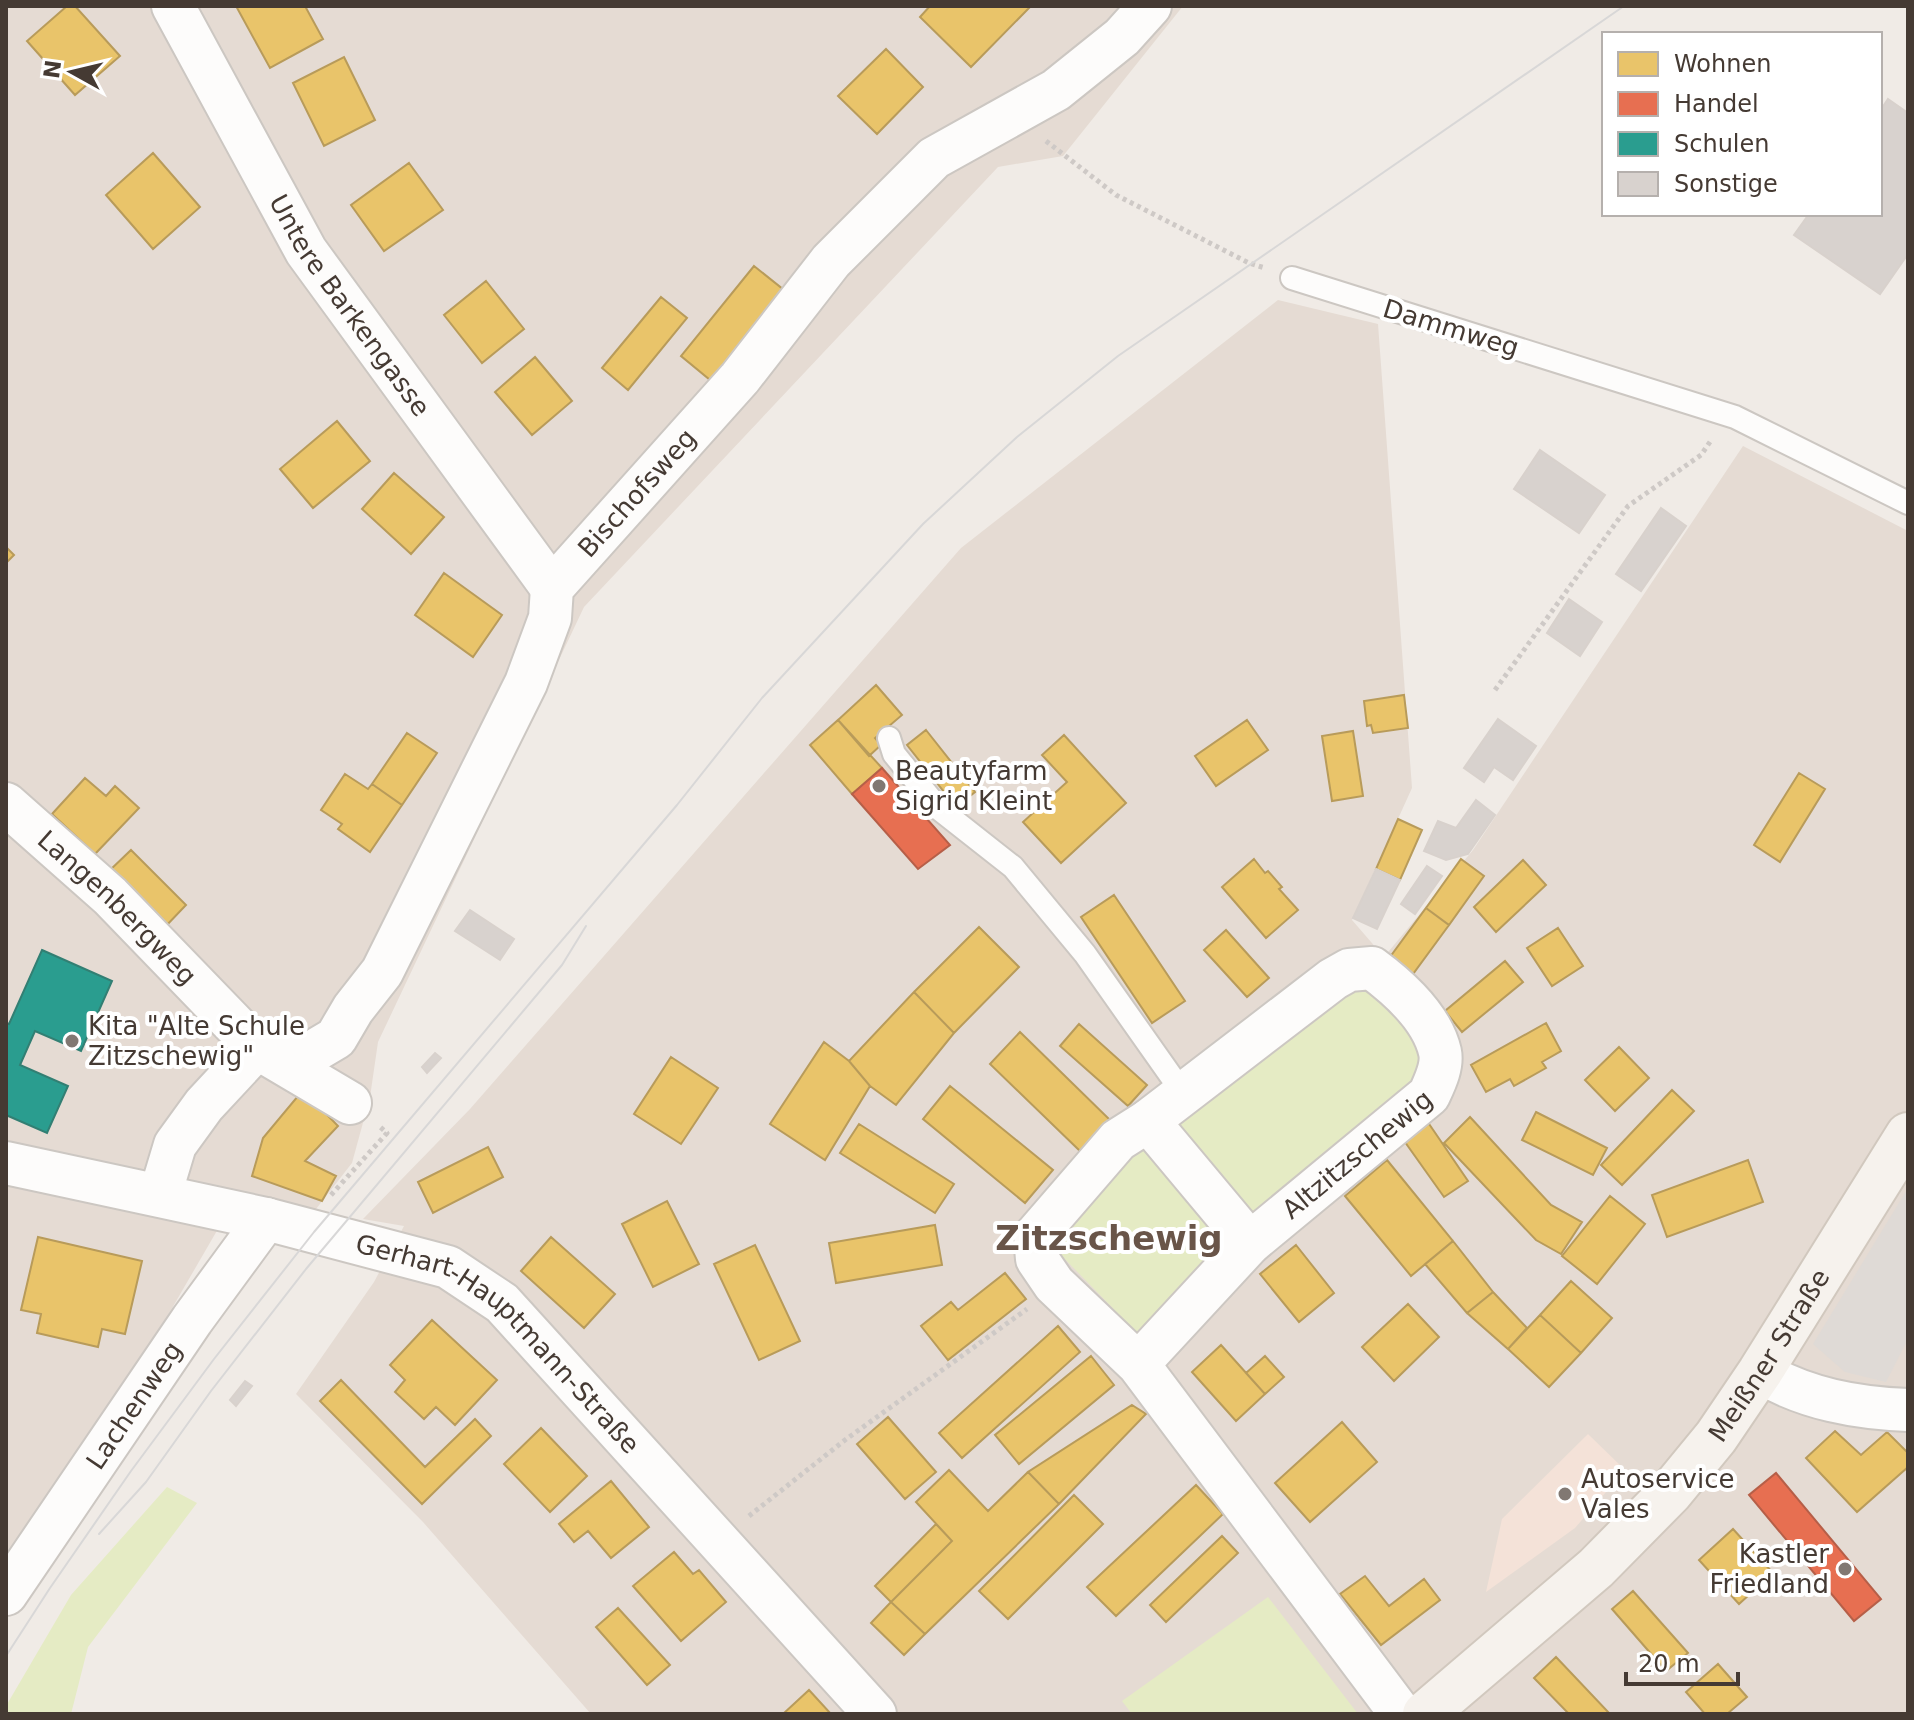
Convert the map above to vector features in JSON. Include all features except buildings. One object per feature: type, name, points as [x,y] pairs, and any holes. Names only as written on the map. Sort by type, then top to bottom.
[{"type":"main road","name":"Meißner Straße","points":[[1425,1714],[1596,1568],[1649,1515],[1716,1437],[1908,1135]]},
{"type":"street","name":"Untere Barkengasse","points":[[173,6],[306,251],[552,588]]},
{"type":"street","name":"Bischofsweg","points":[[552,588],[740,378],[831,261],[934,158],[1056,90],[1094,61],[1150,6]]},
{"type":"street","points":[[257,1048],[309,1054],[336,1038],[353,1009],[382,972],[526,683],[550,618],[552,588]]},
{"type":"street","name":"Langenbergweg","points":[[6,804],[110,896],[257,1048]]},
{"type":"street","name":"Altzitzschewig","points":[[1138,1364],[1250,1243],[1429,1095],[1438,1074],[1440,1054],[1432,1034],[1406,994],[1372,968],[1349,970],[1333,979],[1148,1121],[1118,1140],[1035,1236],[1037,1259],[1054,1284],[1138,1364],[1401,1714]]},
{"type":"street","points":[[257,1048],[350,1103]]},
{"type":"street","points":[[160,1195],[175,1145],[204,1105],[257,1048]]},
{"type":"street","points":[[1148,1121],[1250,1243]]},
{"type":"street","name":"Gerhart-Hauptmann-Straße","points":[[6,1163],[160,1195],[448,1267],[502,1303],[875,1714]]},
{"type":"street","name":"Lachenweg","points":[[6,1594],[192,1320],[283,1224]]},
{"type":"street","points":[[1760,1372],[1781,1384],[1812,1395],[1864,1408],[1908,1410]]},
{"type":"lane","name":"Dammweg","points":[[1292,278],[1727,415],[1908,503]]},
{"type":"lane","points":[[889,738],[894,754],[938,808],[1013,867],[1085,954],[1183,1093]]},
{"type":"path","points":[[1012,116],[1116,195],[1249,263],[1292,278]]},
{"type":"path","points":[[1495,690],[1628,506],[1701,455],[1727,415]]},
{"type":"path","points":[[283,1224],[387,1133],[350,1103]]},
{"type":"path","points":[[718,1540],[845,1440],[1032,1305],[1054,1284]]},
{"type":"shaded area","points":[[6,6],[1183,6],[1063,156],[998,167],[584,607],[378,1042],[370,1097],[352,1163],[316,1209],[222,1222],[164,1322],[6,1573]]},
{"type":"shaded area","points":[[1278,300],[1378,324],[1412,788],[1352,920],[1384,957],[1473,850],[1743,446],[1908,531],[1908,1714],[591,1714],[423,1522],[296,1394],[374,1282],[404,1226],[363,1219],[470,1109],[961,548]]},
{"type":"shaded area","points":[[1908,1188],[1908,1339],[1886,1382],[1845,1372],[1813,1344]]},
{"type":"shaded area","name":"Autoservice Vales","points":[[1588,1434],[1625,1470],[1575,1528],[1486,1592],[1502,1519]]},
{"type":"green space","points":[[1354,983],[1378,983],[1426,1052],[1421,1084],[1265,1217],[1250,1215],[1174,1126]]},
{"type":"green space","points":[[1144,1151],[1230,1243],[1141,1337],[1054,1248],[1054,1230],[1118,1157]]},
{"type":"green space","points":[[167,1487],[197,1503],[88,1647],[71,1714],[6,1714],[6,1706],[71,1595]]},
{"type":"green space","points":[[1268,1597],[1358,1714],[1132,1714],[1122,1701]]},
{"type":"tram line","points":[[6,1656],[131,1471],[314,1232],[677,805],[762,698],[923,524],[1017,437],[1118,356],[1624,6]]},
{"type":"tram line","points":[[99,1534],[146,1482],[211,1391],[306,1269],[562,965],[586,926]]},
{"type":"place","name":"Beautyfarm Sigrid Kleint","points":[[879,786]]},
{"type":"place","name":"Kita \"Alte Schule Zitzschewig\"","points":[[72,1041]]},
{"type":"place","name":"Autoservice Vales","points":[[1565,1494]]},
{"type":"place","name":"Kastler Friedland","points":[[1845,1569]]},
{"type":"district","name":"Zitzschewig","points":[[1109,1238]]}]
